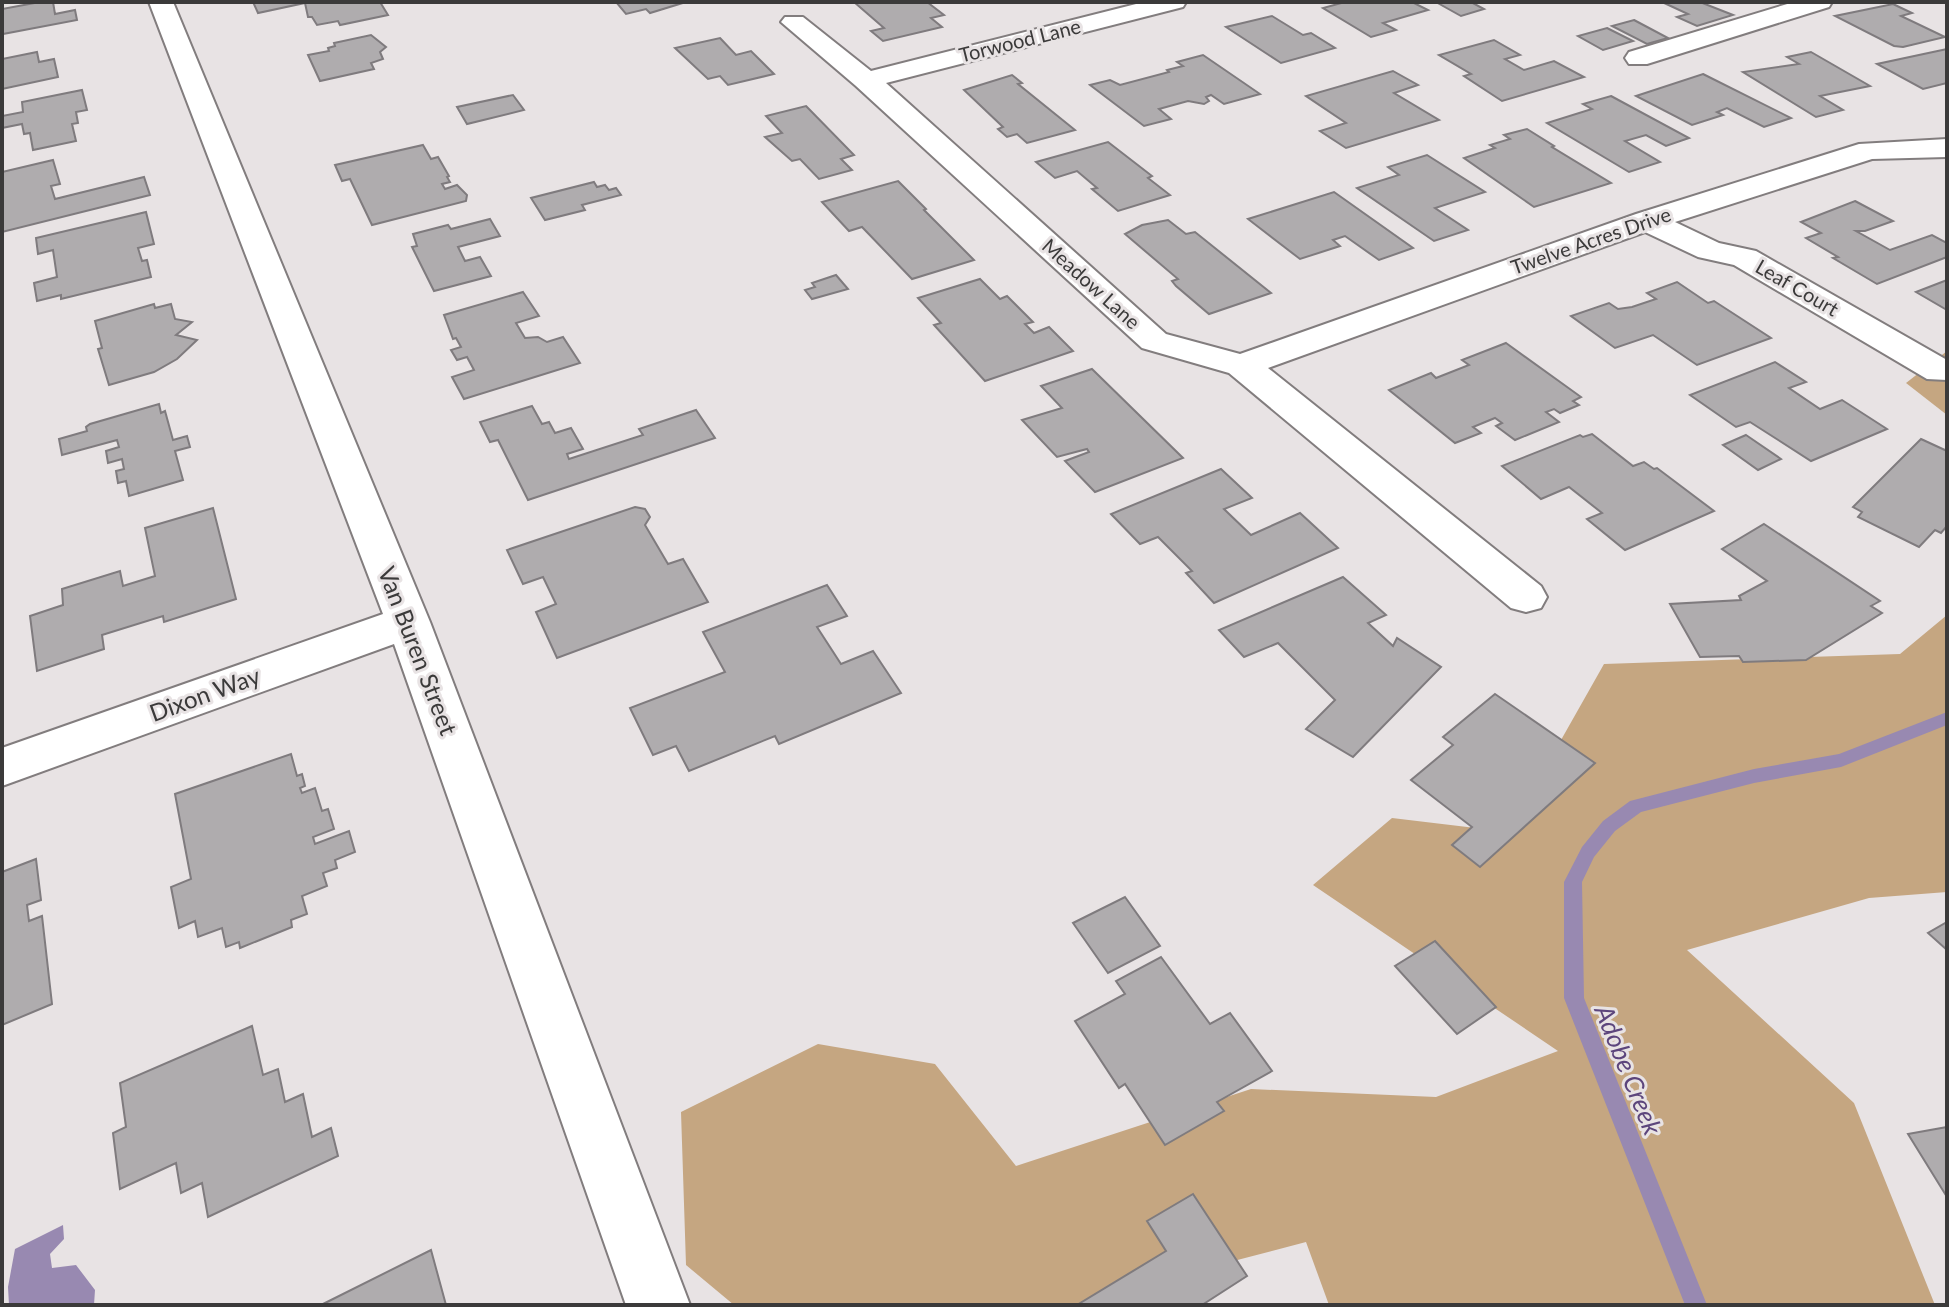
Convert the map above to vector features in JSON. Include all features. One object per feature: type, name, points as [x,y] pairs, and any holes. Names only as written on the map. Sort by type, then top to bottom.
[{"type":"street","name":"Van Buren Street","points":[[161,2],[408,622],[658,1305]]},
{"type":"street","name":"Torwood Lane","points":[[866,80],[1136,6],[1174,2]]},
{"type":"street","points":[[1638,58],[1820,2]]},
{"type":"street","name":"Meadow Lane","points":[[794,22],[866,80],[1154,341],[1242,365],[1526,597]]},
{"type":"street","name":"Twelve Acres Drive","points":[[1242,365],[1647,221],[1869,150],[1947,148]]},
{"type":"street","points":[[1694,206],[1727,229],[1745,258]]},
{"type":"street","name":"Leaf Court","points":[[1647,221],[1709,250],[1745,258],[1940,371]]},
{"type":"street","name":"Dixon Way","points":[[2,767],[408,622]]},
{"type":"shaded area","points":[[1947,351],[1947,415],[1906,383]]},
{"type":"shaded area","points":[[1947,615],[1947,892],[1869,898],[1687,950],[1854,1103],[1935,1305],[1329,1305],[1306,1242],[1195,1271],[1142,1305],[734,1305],[686,1265],[681,1112],[818,1044],[935,1064],[1016,1166],[1251,1089],[1436,1097],[1558,1051],[1313,885],[1392,818],[1509,832],[1604,664],[1900,654]]},
{"type":"shaded area","points":[[63,1225],[64,1239],[50,1254],[52,1268],[76,1265],[95,1290],[94,1305],[9,1305],[8,1287],[15,1249]]},
{"type":"building","points":[[53,2],[55,14],[75,10],[77,20],[3,34],[2,9]]},
{"type":"building","points":[[253,2],[380,2],[388,15],[340,25],[338,21],[317,25],[312,17],[308,17],[305,3],[258,13]]},
{"type":"building","points":[[616,2],[686,2],[650,13],[646,9],[626,14]]},
{"type":"building","points":[[854,2],[927,2],[944,15],[931,18],[942,27],[883,41],[871,31],[884,28]]},
{"type":"building","points":[[1345,2],[1412,2],[1428,10],[1383,23],[1396,30],[1371,37],[1323,8]]},
{"type":"building","points":[[1436,2],[1471,2],[1484,9],[1461,16]]},
{"type":"building","points":[[1662,2],[1700,2],[1733,15],[1697,26],[1677,17],[1688,14]]},
{"type":"building","points":[[1893,4],[1912,13],[1901,16],[1945,37],[1903,47],[1894,46],[1835,16]]},
{"type":"building","points":[[1272,16],[1303,35],[1311,33],[1335,48],[1281,63],[1226,27]]},
{"type":"building","points":[[1634,20],[1668,38],[1647,44],[1612,26]]},
{"type":"building","points":[[1607,28],[1633,41],[1603,50],[1578,36]]},
{"type":"building","points":[[371,35],[386,47],[380,52],[383,59],[371,63],[374,69],[320,81],[308,55],[329,51],[328,48],[335,46],[334,43]]},
{"type":"building","points":[[720,38],[736,55],[751,51],[774,74],[728,85],[720,76],[708,79],[675,48]]},
{"type":"building","points":[[1494,40],[1520,55],[1505,59],[1524,70],[1554,61],[1584,77],[1502,101],[1464,76],[1471,74],[1439,55]]},
{"type":"building","points":[[1947,49],[1947,83],[1923,89],[1877,64]]},
{"type":"building","points":[[37,52],[39,62],[54,59],[58,77],[2,89],[2,59]]},
{"type":"building","points":[[1811,52],[1870,86],[1820,96],[1843,110],[1816,117],[1743,72],[1799,64],[1787,57]]},
{"type":"building","points":[[1203,55],[1260,94],[1224,104],[1211,95],[1206,97],[1209,101],[1204,104],[1188,101],[1159,109],[1171,119],[1144,126],[1090,85],[1110,80],[1120,85],[1169,72],[1167,70],[1183,66],[1177,62]]},
{"type":"building","points":[[1393,71],[1418,85],[1394,93],[1439,120],[1346,148],[1320,131],[1346,123],[1306,96]]},
{"type":"building","points":[[1703,74],[1791,118],[1764,127],[1727,108],[1717,112],[1723,115],[1692,125],[1636,96]]},
{"type":"building","points":[[1012,75],[1022,83],[1018,84],[1075,130],[1027,143],[1017,134],[1007,137],[998,129],[1003,127],[964,90]]},
{"type":"building","points":[[82,90],[87,110],[76,112],[78,123],[72,124],[76,141],[33,150],[30,133],[24,134],[22,124],[2,128],[2,116],[23,112],[22,102]]},
{"type":"building","points":[[513,95],[524,110],[467,124],[457,107]]},
{"type":"building","points":[[1611,96],[1689,138],[1666,146],[1646,135],[1625,141],[1660,162],[1629,172],[1547,123],[1592,109],[1583,104]]},
{"type":"building","points":[[806,106],[854,155],[841,159],[852,170],[819,179],[800,159],[792,161],[765,137],[782,133],[766,116]]},
{"type":"building","points":[[1527,129],[1611,183],[1534,207],[1464,158],[1495,148],[1490,145],[1510,139],[1504,135]]},
{"type":"building","points":[[1108,142],[1152,176],[1148,178],[1170,195],[1118,211],[1092,189],[1097,188],[1077,171],[1055,178],[1036,162]]},
{"type":"building","points":[[423,145],[431,159],[438,157],[449,176],[450,182],[442,184],[445,189],[457,185],[467,195],[466,201],[372,225],[350,179],[342,181],[335,165]]},
{"type":"building","points":[[1427,155],[1485,192],[1435,208],[1468,230],[1434,241],[1357,188],[1399,175],[1388,167]]},
{"type":"building","points":[[53,160],[60,184],[51,186],[55,199],[144,177],[150,195],[2,232],[2,172]]},
{"type":"building","points":[[898,181],[974,260],[912,279],[862,227],[849,231],[822,202]]},
{"type":"building","points":[[594,182],[597,187],[605,185],[609,190],[616,188],[621,195],[582,205],[585,210],[545,220],[531,198]]},
{"type":"building","points":[[1334,192],[1413,248],[1379,260],[1345,236],[1333,240],[1340,246],[1300,259],[1248,219]]},
{"type":"building","points":[[1855,201],[1893,221],[1856,231],[1890,250],[1932,235],[1947,243],[1947,257],[1877,284],[1806,238],[1821,233],[1801,222]]},
{"type":"building","points":[[146,212],[154,244],[138,248],[142,261],[147,260],[151,277],[61,299],[61,295],[37,301],[34,283],[57,277],[53,250],[38,254],[36,238]]},
{"type":"building","points":[[490,219],[500,236],[458,247],[465,261],[480,257],[491,276],[434,291],[412,247],[417,246],[413,234]]},
{"type":"building","points":[[1168,220],[1186,234],[1195,232],[1271,293],[1209,314],[1172,281],[1178,279],[1125,234],[1142,225]]},
{"type":"building","points":[[836,275],[848,289],[812,299],[805,290],[815,287],[812,283]]},
{"type":"building","points":[[980,279],[1000,299],[1007,296],[1033,322],[1025,324],[1034,333],[1049,327],[1073,351],[985,381],[934,325],[941,323],[918,298]]},
{"type":"building","points":[[1947,280],[1947,310],[1916,292]]},
{"type":"building","points":[[1677,282],[1708,303],[1714,301],[1771,338],[1697,365],[1653,335],[1615,348],[1571,316],[1609,303],[1618,309],[1632,307],[1656,299],[1647,293]]},
{"type":"building","points":[[523,292],[539,316],[516,323],[525,338],[538,337],[547,342],[563,337],[580,363],[464,399],[452,377],[474,370],[467,357],[457,360],[451,350],[461,347],[456,338],[453,339],[444,315]]},
{"type":"building","points":[[154,304],[155,308],[171,304],[175,319],[192,322],[176,335],[197,340],[177,359],[154,372],[109,385],[98,349],[102,348],[95,321]]},
{"type":"building","points":[[1506,343],[1581,397],[1573,401],[1579,405],[1560,413],[1554,409],[1546,412],[1559,422],[1515,440],[1496,426],[1502,423],[1495,418],[1473,427],[1481,433],[1455,443],[1389,390],[1431,373],[1436,378],[1469,365],[1462,360]]},
{"type":"building","points":[[1775,362],[1806,382],[1789,388],[1820,409],[1842,400],[1887,429],[1811,461],[1750,422],[1736,427],[1690,395]]},
{"type":"building","points":[[1092,369],[1183,458],[1095,492],[1065,461],[1089,452],[1087,449],[1057,457],[1022,420],[1062,408],[1041,386]]},
{"type":"building","points":[[159,404],[161,413],[165,411],[173,440],[187,436],[190,447],[175,451],[183,480],[129,496],[126,481],[118,483],[116,471],[124,469],[122,459],[108,463],[106,451],[119,447],[117,440],[62,455],[59,439],[87,431],[86,427],[90,424]]},
{"type":"building","points":[[532,406],[542,424],[549,422],[555,433],[571,428],[583,449],[567,454],[569,459],[643,435],[639,429],[696,410],[715,438],[528,500],[498,440],[490,442],[480,422]]},
{"type":"building","points":[[1592,434],[1633,466],[1644,462],[1657,468],[1714,511],[1625,550],[1587,519],[1602,513],[1569,487],[1541,499],[1502,466],[1580,435]]},
{"type":"building","points":[[1746,435],[1781,459],[1758,470],[1723,445]]},
{"type":"building","points":[[1921,439],[1947,451],[1947,526],[1941,533],[1935,530],[1919,547],[1858,517],[1862,512],[1853,507]]},
{"type":"building","points":[[1221,469],[1252,498],[1224,509],[1251,535],[1300,513],[1338,548],[1214,603],[1186,573],[1192,571],[1158,537],[1140,544],[1111,514]]},
{"type":"building","points":[[635,507],[645,509],[650,517],[645,525],[668,564],[683,559],[708,602],[557,658],[536,612],[556,604],[543,577],[523,584],[507,550]]},
{"type":"building","points":[[213,508],[236,599],[164,622],[163,616],[102,635],[104,649],[37,671],[30,616],[63,605],[62,589],[120,571],[123,586],[155,576],[145,528]]},
{"type":"building","points":[[1764,524],[1880,601],[1871,606],[1882,613],[1806,660],[1743,662],[1739,656],[1700,657],[1670,604],[1741,600],[1739,596],[1767,581],[1722,549]]},
{"type":"building","points":[[1343,577],[1386,615],[1368,623],[1393,646],[1397,638],[1441,667],[1353,757],[1306,729],[1335,700],[1278,643],[1244,657],[1219,630]]},
{"type":"building","points":[[827,585],[847,616],[817,627],[841,664],[873,651],[901,693],[779,744],[775,736],[689,771],[676,746],[653,755],[630,708],[725,672],[703,632]]},
{"type":"building","points":[[1495,694],[1595,763],[1480,867],[1452,845],[1472,827],[1411,780],[1453,745],[1443,737]]},
{"type":"building","points":[[291,754],[297,776],[302,774],[305,786],[300,788],[302,793],[315,788],[322,811],[328,809],[334,829],[313,837],[315,844],[349,831],[355,852],[335,860],[337,868],[323,873],[327,886],[302,896],[307,914],[291,920],[292,927],[240,948],[239,942],[226,947],[222,928],[198,937],[195,921],[179,928],[171,887],[191,879],[175,794]]},
{"type":"building","points":[[36,859],[41,900],[27,905],[29,921],[42,916],[52,1004],[2,1025],[2,872]]},
{"type":"building","points":[[1125,897],[1160,946],[1108,973],[1073,923]]},
{"type":"building","points":[[1947,922],[1947,950],[1928,933]]},
{"type":"building","points":[[1435,941],[1496,1007],[1457,1034],[1395,966]]},
{"type":"building","points":[[1161,957],[1210,1024],[1230,1013],[1272,1071],[1217,1102],[1224,1111],[1165,1145],[1125,1084],[1119,1088],[1075,1021],[1125,994],[1116,981]]},
{"type":"building","points":[[252,1026],[263,1075],[278,1069],[285,1102],[303,1094],[312,1137],[331,1128],[338,1156],[208,1217],[202,1183],[181,1193],[176,1163],[120,1189],[113,1133],[126,1127],[120,1083]]},
{"type":"building","points":[[1947,1127],[1947,1197],[1908,1134]]},
{"type":"building","points":[[1193,1194],[1247,1276],[1202,1305],[1077,1305],[1166,1251],[1147,1221]]},
{"type":"building","points":[[431,1250],[446,1305],[321,1305]]},
{"type":"waterway","name":"Adobe Creek","points":[[1696,1305],[1574,998],[1573,882],[1588,852],[1609,826],[1636,806],[1754,776],[1841,760],[1947,718]]}]
